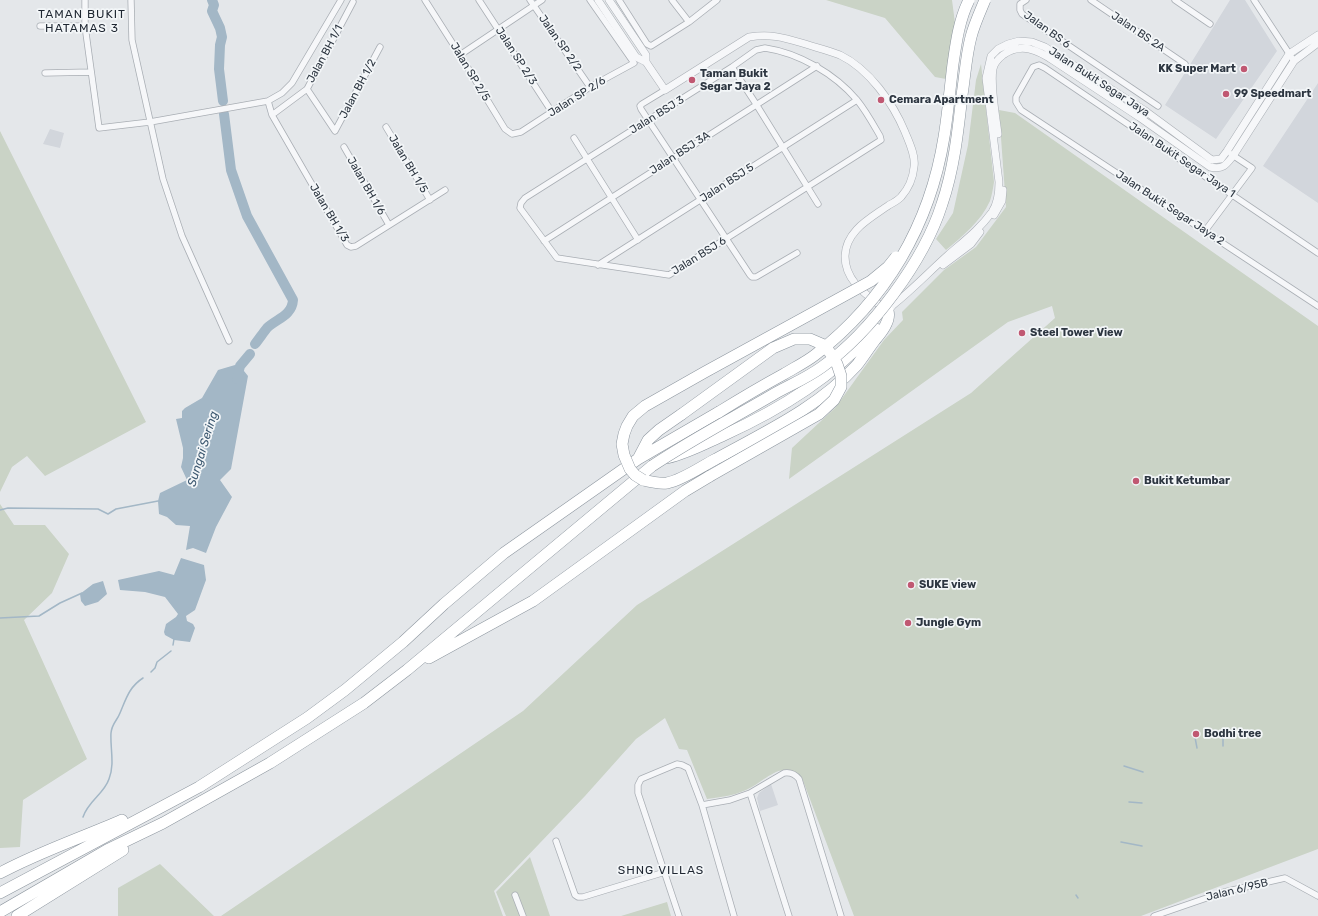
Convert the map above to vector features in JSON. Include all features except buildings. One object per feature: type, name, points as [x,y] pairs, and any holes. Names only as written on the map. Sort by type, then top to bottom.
[{"type":"highway","points":[[0,893],[199,787],[296,725],[339,694],[403,642],[444,604],[504,553],[638,459],[814,356],[842,332],[865,309],[896,268],[918,228],[930,199],[938,170],[944,136],[957,40],[965,8],[969,0]]},
{"type":"highway","points":[[0,912],[108,850],[164,823],[270,763],[364,703],[406,670],[652,466],[821,368],[844,349],[866,327],[890,299],[930,237],[942,204],[954,156],[971,37],[984,0]]},
{"type":"highway","points":[[886,321],[857,365],[831,389],[801,411],[757,437],[667,483],[655,483],[643,480],[634,475],[630,469],[624,455],[622,444],[626,426],[633,416],[645,406],[871,281],[888,267],[918,228]]},
{"type":"highway","points":[[664,458],[684,453],[753,422],[780,407],[828,374],[869,337],[879,325],[886,321]]},
{"type":"highway","points":[[406,670],[533,602],[685,491],[819,414],[834,400],[841,387],[841,376],[831,354],[824,344],[810,339],[794,339],[773,348],[659,430],[648,440],[638,459]]},
{"type":"highway","points":[[0,873],[26,859],[76,840],[199,787]]},
{"type":"highway","points":[[17,916],[139,841],[164,823]]},
{"type":"street","points":[[85,0],[85,26],[99,128],[150,122],[268,101],[282,93],[292,83],[341,0]]},
{"type":"street","points":[[131,0],[132,40],[163,179],[182,236],[229,341]]},
{"type":"street","name":"Jalan SP 2/5","points":[[425,0],[505,129],[512,134],[521,132]]},
{"type":"street","name":"Jalan SP 2/3","points":[[479,0],[552,112]]},
{"type":"street","name":"Jalan SP 2/2","points":[[530,0],[590,87]]},
{"type":"street","points":[[460,55],[542,0]]},
{"type":"street","name":"Jalan SP 2/6","points":[[521,132],[590,87],[634,63],[590,0]]},
{"type":"street","points":[[598,0],[636,57],[646,62],[665,90]]},
{"type":"street","points":[[609,0],[646,55],[646,62]]},
{"type":"street","points":[[619,0],[647,44],[651,46],[689,22],[717,0]]},
{"type":"street","points":[[672,0],[689,22]]},
{"type":"street","name":"Jalan BS 6","points":[[1026,0],[1020,4],[1022,14],[1158,106]]},
{"type":"street","name":"Jalan BS 2A","points":[[1091,0],[1185,64]]},
{"type":"street","points":[[1175,0],[1210,24]]},
{"type":"street","points":[[1254,0],[1294,61]]},
{"type":"street","name":"Jalan BH 1/1","points":[[272,115],[307,89],[353,2]]},
{"type":"street","points":[[40,26],[85,26]]},
{"type":"street","points":[[797,253],[756,277],[752,277],[700,200],[640,106],[749,37],[763,35],[778,36],[840,55],[856,66],[874,82],[900,122],[911,149],[915,165],[910,184],[901,198],[862,224],[850,237],[845,256],[848,270],[857,287],[886,321]]},
{"type":"street","points":[[1205,231],[1252,168],[1227,151],[1290,54],[1318,35]]},
{"type":"street","name":"Jalan Bukit Segar Jaya","points":[[886,321],[893,305],[966,241],[992,211],[996,204],[999,195],[999,182],[986,78],[991,56],[998,49],[1008,44],[1019,41],[1032,42],[1055,53],[1144,110],[1212,160],[1221,159],[1227,151]]},
{"type":"street","points":[[1233,156],[1294,61],[1318,44]]},
{"type":"street","name":"Jalan BH 1/2","points":[[307,89],[335,131],[380,47]]},
{"type":"street","name":"Jalan BSJ 3","points":[[521,203],[525,198],[732,67],[756,50],[765,48],[780,51],[817,66],[832,77],[857,100],[880,136],[881,140]]},
{"type":"street","name":"Jalan Bukit Segar Jaya","points":[[886,321],[901,304],[944,265],[971,244],[1000,206],[1004,181],[992,78],[993,68],[997,59],[1008,52],[1019,48],[1032,49],[1042,53],[1139,117],[1210,168],[1217,169],[1225,166],[1233,156]]},
{"type":"street","name":"Jalan Bukit Segar Jaya 1","points":[[1021,110],[1016,102],[1016,97],[1025,80],[1033,67],[1039,65],[1046,68],[1318,252]]},
{"type":"street","name":"Jalan BSJ 3A","points":[[544,241],[817,66]]},
{"type":"street","points":[[732,67],[818,204]]},
{"type":"street","points":[[45,73],[91,72]]},
{"type":"street","name":"Jalan BSJ 5","points":[[598,265],[857,100]]},
{"type":"street","name":"Jalan BH 1/3","points":[[268,101],[272,115],[347,245],[351,247],[356,246],[445,190]]},
{"type":"street","name":"Jalan Bukit Segar Jaya 2","points":[[1021,110],[1318,306]]},
{"type":"street","name":"Jalan BH 1/5","points":[[386,127],[430,200]]},
{"type":"street","points":[[574,138],[638,240]]},
{"type":"street","name":"Jalan BSJ 6","points":[[521,203],[520,208],[557,258],[669,275],[881,140]]},
{"type":"street","name":"Jalan BH 1/6","points":[[344,147],[389,225]]},
{"type":"street","points":[[679,916],[638,792],[638,783],[641,779],[677,764],[688,768],[702,805],[734,916]]},
{"type":"street","points":[[702,805],[730,800],[750,793],[784,773],[793,774],[799,779],[841,916]]},
{"type":"street","points":[[750,793],[789,916]]},
{"type":"street","points":[[556,841],[575,895],[578,897],[583,897],[665,872]]},
{"type":"street","name":"Jalan 6/95B","points":[[1154,916],[1224,892],[1285,878],[1318,896]]},
{"type":"street","points":[[515,895],[523,916]]},
{"type":"shaded area","points":[[826,0],[952,0],[955,23],[946,79],[935,77],[885,18]]},
{"type":"shaded area","points":[[1230,0],[1245,0],[1277,51],[1216,139],[1165,105]]},
{"type":"shaded area","points":[[981,64],[994,182],[990,201],[982,215],[965,234],[946,250],[936,239],[953,213],[968,145],[976,80]]},
{"type":"shaded area","points":[[1318,83],[1318,203],[1263,166]]},
{"type":"shaded area","points":[[999,110],[1015,113],[1318,326],[1318,849],[1141,916],[854,916],[802,778],[795,772],[781,770],[741,792],[707,799],[687,750],[679,749],[665,718],[636,739],[585,796],[494,891],[503,916],[221,916],[523,711],[637,605],[971,393],[1055,318],[1052,306],[1008,322],[789,479],[792,448],[835,408],[884,340],[903,320],[902,312],[944,270],[976,247],[1006,207]]},
{"type":"shaded area","points":[[50,129],[64,133],[60,148],[43,144]]},
{"type":"shaded area","points":[[0,131],[146,422],[45,476],[27,456],[12,467],[0,492]]},
{"type":"shaded area","points":[[0,504],[14,525],[45,525],[69,554],[52,593],[24,620],[87,759],[23,800],[20,847],[0,848]]},
{"type":"shaded area","points":[[771,784],[778,805],[760,811],[757,798],[759,793]]},
{"type":"shaded area","points":[[530,857],[550,916],[506,916],[496,892]]},
{"type":"shaded area","points":[[160,864],[214,916],[118,916],[118,888]]},
{"type":"shaded area","points":[[667,902],[671,916],[621,916]]},
{"type":"water","points":[[235,365],[240,366],[248,376],[231,469],[220,480],[232,497],[216,527],[206,553],[193,548],[186,550],[190,526],[176,525],[167,517],[159,514],[158,501],[160,493],[187,480],[181,467],[183,448],[176,419],[182,418],[182,411],[185,408],[202,398],[218,370]]},
{"type":"water","points":[[181,558],[204,565],[206,580],[195,610],[186,616],[187,621],[193,624],[195,628],[190,642],[174,640],[165,635],[164,632],[166,624],[178,614],[165,597],[145,592],[120,590],[118,580],[159,571],[174,575]]},
{"type":"water","points":[[103,581],[107,594],[98,602],[85,606],[81,601],[80,594],[93,584]]},
{"type":"waterway","name":"Sungai Sering","points":[[212,0],[214,5],[212,11],[220,28],[222,37],[220,45],[219,69],[223,101]]},
{"type":"waterway","name":"Sungai Sering","points":[[224,114],[231,170],[247,216],[293,300],[287,314],[267,328],[255,344]]},
{"type":"waterway","name":"Sungai Sering","points":[[237,379],[240,366],[250,354]]},
{"type":"waterway","name":"Sungai Sering","points":[[0,510],[8,508],[98,509],[108,514],[116,509],[158,501]]},
{"type":"waterway","points":[[0,618],[39,616],[60,603],[82,593]]},
{"type":"waterway","points":[[173,645],[174,639]]},
{"type":"waterway","points":[[151,672],[155,668],[157,662],[171,651]]},
{"type":"waterway","points":[[83,817],[88,806],[104,789],[111,773],[112,727],[119,716],[131,689],[143,678]]},
{"type":"waterway","points":[[1194,732],[1197,748]]},
{"type":"waterway","points":[[1223,733],[1223,746]]},
{"type":"waterway","points":[[1124,766],[1143,772]]},
{"type":"waterway","points":[[1129,802],[1142,803]]},
{"type":"waterway","points":[[1121,842],[1142,846]]},
{"type":"place","name":"KK Super Mart","points":[[1244,69]]},
{"type":"place","name":"Taman Bukit Segar Jaya 2","points":[[692,80]]},
{"type":"place","name":"99 Speedmart","points":[[1226,94]]},
{"type":"place","name":"Cemara Apartment","points":[[881,100]]},
{"type":"place","name":"Steel Tower View","points":[[1022,333]]},
{"type":"place","name":"Bukit Ketumbar","points":[[1136,481]]},
{"type":"place","name":"SUKE view","points":[[911,585]]},
{"type":"place","name":"Jungle Gym","points":[[908,623]]},
{"type":"place","name":"Bodhi tree","points":[[1196,734]]},
{"type":"district","name":"TAMAN BUKIT HATAMAS 3","points":[[82,22]]},
{"type":"district","name":"SHNG VILLAS","points":[[661,871]]}]
